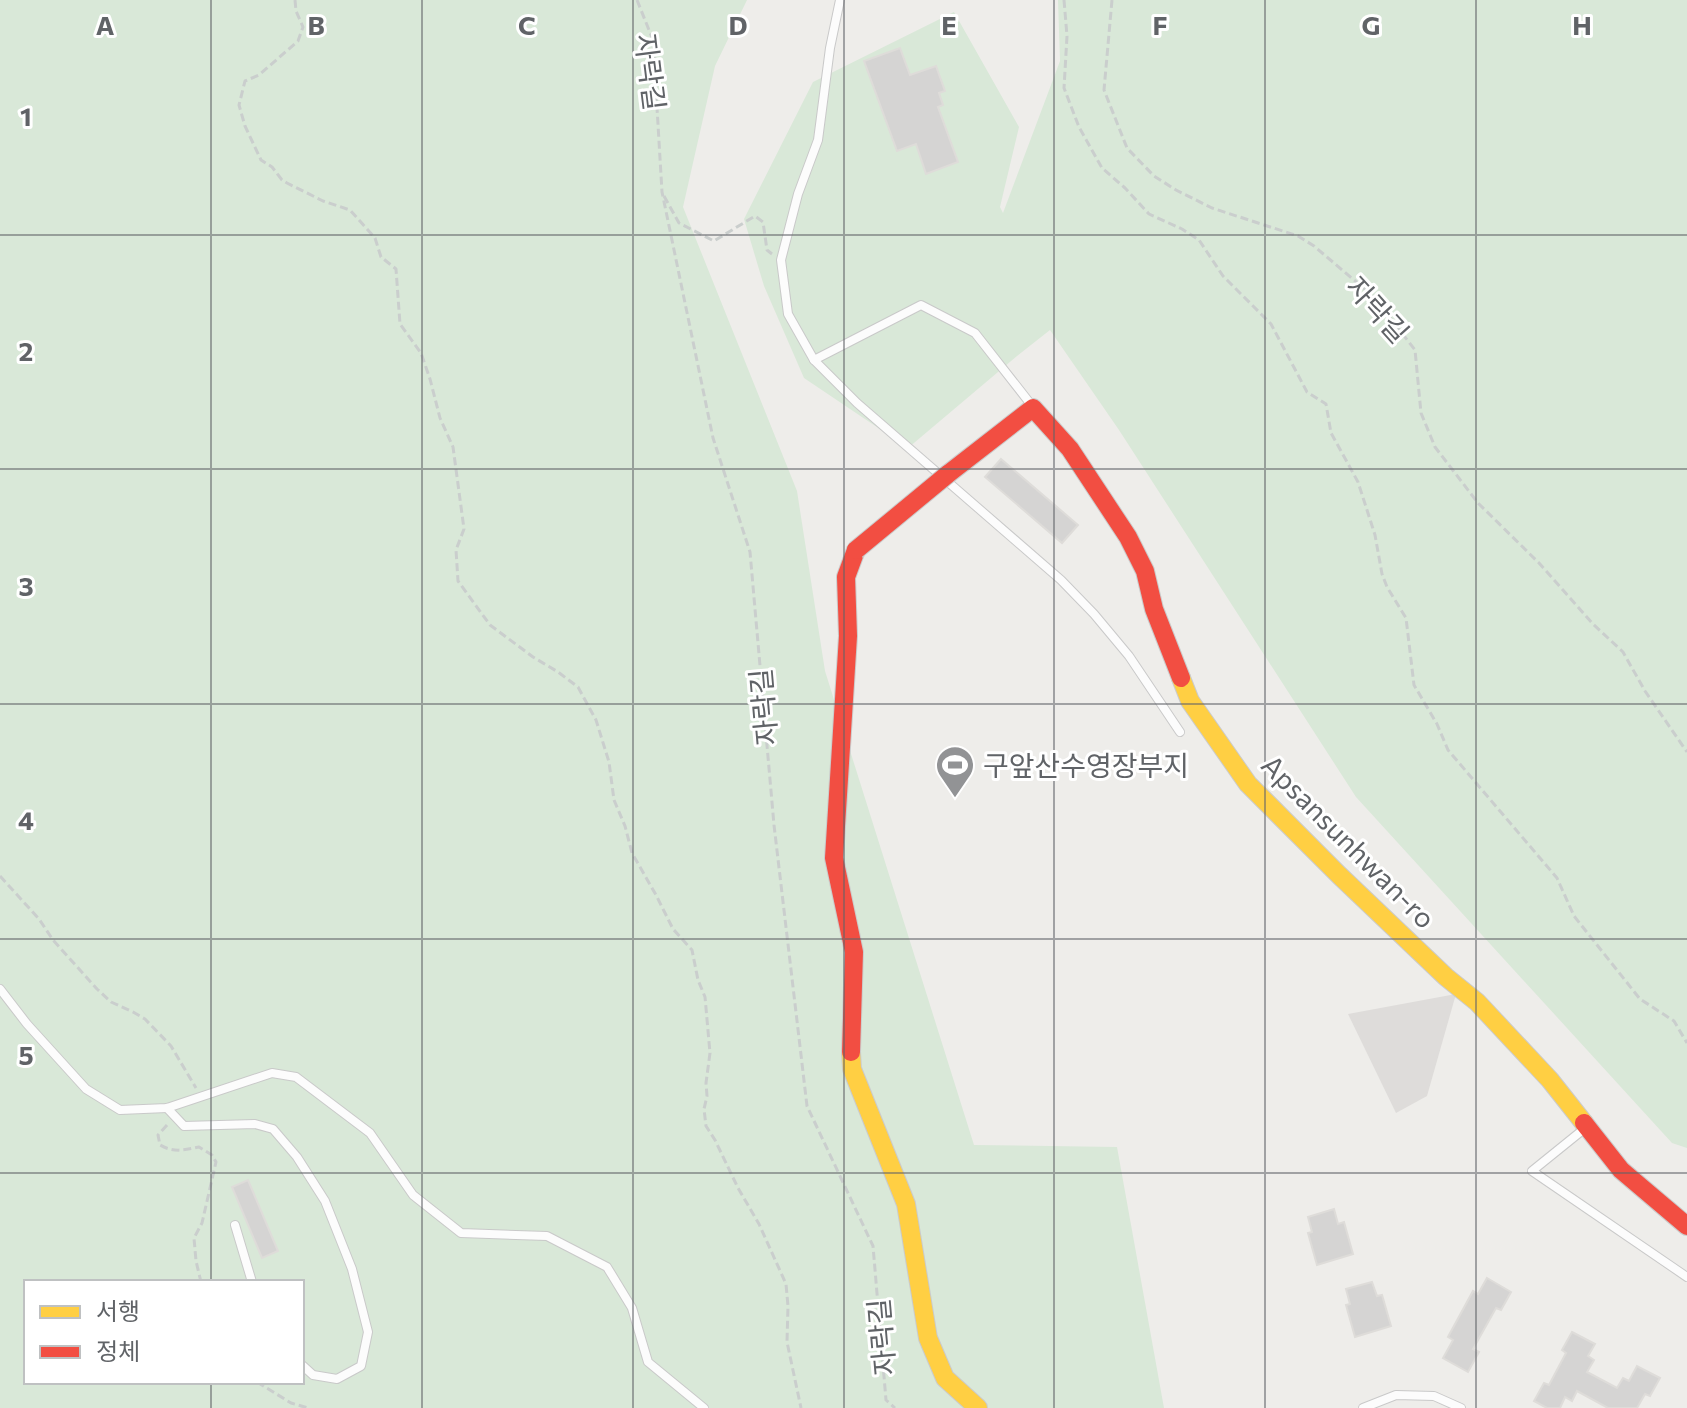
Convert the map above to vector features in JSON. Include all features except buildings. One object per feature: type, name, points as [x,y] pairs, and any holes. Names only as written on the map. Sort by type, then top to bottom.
[{"type":"street","points":[[978,1408],[945,1378],[928,1338],[906,1204],[852,1069],[854,952],[834,858],[848,636],[846,577],[856,550],[1033,408]]},
{"type":"street","name":"Apsansunhwan-ro","points":[[1033,408],[1070,449],[1128,537],[1145,571],[1154,609],[1190,701],[1248,784],[1349,885],[1446,977],[1477,1002],[1550,1080],[1621,1170],[1687,1226]]},
{"type":"lane","points":[[840,0],[830,48],[818,140],[798,194],[781,260],[788,314],[814,360],[857,403],[1061,580],[1094,614],[1129,656],[1180,732]]},
{"type":"lane","points":[[814,360],[921,305],[975,333],[1033,408]]},
{"type":"lane","points":[[0,989],[86,1089],[120,1110],[167,1108],[272,1073],[296,1077],[370,1133],[413,1195],[461,1233],[547,1236],[607,1267],[632,1308],[648,1362],[704,1408]]},
{"type":"lane","points":[[167,1108],[184,1126],[255,1124],[273,1129],[297,1157],[325,1201],[352,1269],[368,1332],[361,1366],[337,1379],[313,1375],[304,1367]]},
{"type":"lane","points":[[1588,1126],[1532,1171],[1687,1277]]},
{"type":"lane","points":[[235,1225],[251,1280]]},
{"type":"lane","points":[[1363,1408],[1396,1395],[1434,1396],[1461,1408]]},
{"type":"path","points":[[295,0],[303,27],[298,41],[259,75],[245,81],[239,105],[245,126],[261,160],[272,167],[282,180],[323,201],[350,210],[375,238],[381,257],[396,269],[400,324],[421,353],[440,418],[453,447],[464,529],[456,550],[458,581],[490,625],[578,687],[596,720],[609,762],[614,800],[632,853],[673,929],[692,950],[705,997],[710,1053],[704,1109],[706,1126],[759,1224],[786,1284],[787,1342],[801,1408]]},
{"type":"path","name":"자락길","points":[[637,0],[653,40],[662,192],[713,438],[750,552],[774,825],[807,1106],[873,1246],[886,1400],[895,1408]]},
{"type":"path","points":[[1064,0],[1067,36],[1064,88],[1079,127],[1102,168],[1149,214],[1199,240],[1223,276],[1271,324],[1307,392],[1326,404],[1331,433],[1358,482],[1367,508],[1382,574],[1406,618],[1414,685],[1448,750],[1557,878],[1574,916],[1640,999],[1674,1021],[1687,1043]]},
{"type":"path","name":"자락길","points":[[1112,0],[1104,90],[1127,148],[1154,176],[1176,190],[1212,208],[1298,236],[1374,297],[1415,350],[1421,413],[1435,447],[1478,503],[1623,652],[1645,691],[1687,752]]},
{"type":"path","points":[[662,192],[679,223],[714,241],[755,216],[763,222],[767,250],[781,260]]},
{"type":"path","points":[[0,876],[97,989],[111,1002],[145,1019],[171,1046],[202,1097]]},
{"type":"path","points":[[175,1116],[158,1135],[160,1145],[178,1152],[199,1147],[212,1155],[216,1162],[202,1223],[194,1238],[201,1280]]},
{"type":"path","points":[[260,1384],[291,1403],[308,1408]]},
{"type":"shaded area","points":[[1456,994],[1427,1096],[1396,1113],[1348,1014]]},
{"type":"green space","points":[[0,0],[747,0],[715,66],[683,207],[797,491],[825,671],[974,1145],[1117,1147],[1164,1408],[0,1408]]},
{"type":"green space","points":[[1058,0],[1687,0],[1687,1148],[1672,1143],[1356,797],[1119,430],[1050,330],[908,448],[804,378],[764,286],[744,219],[813,82],[954,12],[1019,127],[1000,207],[1003,213],[1060,61]]},
{"type":"traffic: slow","points":[[1181,678],[1190,701],[1248,784],[1446,977],[1477,1002],[1550,1080],[1584,1123]]},
{"type":"traffic: slow","points":[[851,1052],[852,1069],[906,1204],[928,1338],[945,1378],[978,1408]]},
{"type":"traffic: jam","points":[[948,474],[1033,408],[1070,449],[1128,537],[1145,571],[1154,609],[1181,678]]},
{"type":"traffic: jam","points":[[856,550],[948,474]]},
{"type":"traffic: jam","points":[[851,1052],[854,952],[834,858],[848,636],[846,577],[856,550]]},
{"type":"traffic: jam","points":[[1584,1123],[1621,1170],[1687,1226]]},
{"type":"place","name":"구앞산수영장부지","points":[[955,799]]}]
